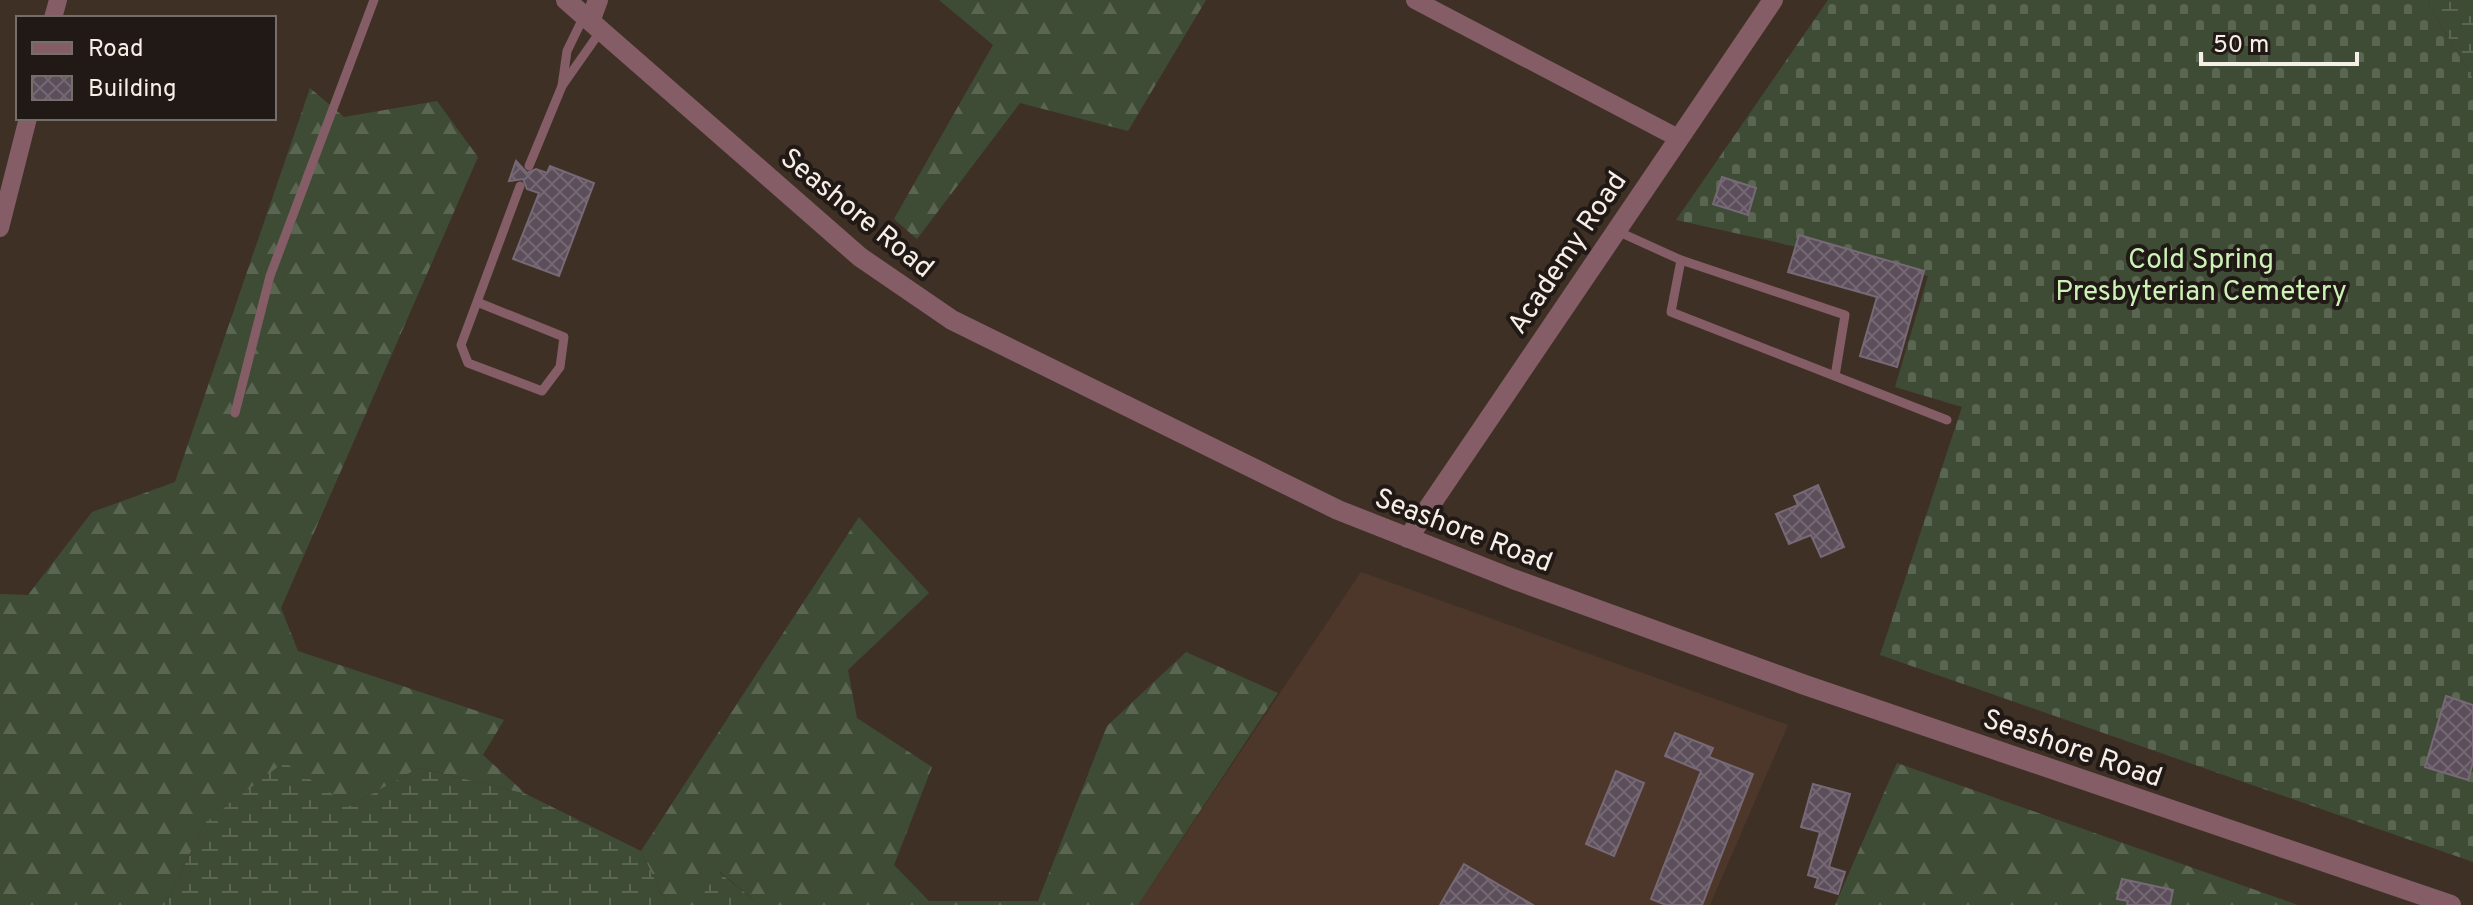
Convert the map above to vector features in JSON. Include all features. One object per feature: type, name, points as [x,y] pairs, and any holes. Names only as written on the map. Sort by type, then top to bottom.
[{"type":"street","name":"Seashore Road","points":[[566,0],[594,16],[860,257],[905,291],[952,320],[1324,503],[1408,538],[1805,685],[2451,905]]},
{"type":"street","points":[[1415,0],[1678,138]]},
{"type":"street","name":"Academy Road","points":[[1408,538],[1614,230],[1773,0]]},
{"type":"street","points":[[0,228],[27,120]]},
{"type":"lane","points":[[235,413],[270,276],[374,0]]},
{"type":"lane","points":[[562,86],[567,51],[594,16]]},
{"type":"lane","points":[[529,166],[594,16]]},
{"type":"lane","points":[[477,302],[564,337],[560,367],[542,391],[468,363],[461,345],[520,186]]},
{"type":"lane","points":[[1614,230],[1681,260],[1845,315],[1835,376]]},
{"type":"lane","points":[[1681,260],[1671,312],[1947,420]]},
{"type":"shaded area","points":[[1361,572],[1788,725],[1710,905],[1138,905]]},
{"type":"green space","points":[[939,0],[1206,0],[1128,131],[1020,103],[917,239],[894,219],[993,45]]},
{"type":"green space","name":"Cold Spring Presbyterian Cemetery","points":[[1828,0],[2430,0],[2428,4],[2473,79],[2473,862],[1880,655],[1962,407],[1895,387],[1928,276],[1676,220]]},
{"type":"green space","points":[[2430,0],[2473,0],[2473,79],[2428,4]]},
{"type":"green space","points":[[310,88],[344,117],[437,101],[478,157],[281,608],[298,651],[504,720],[483,755],[526,794],[419,768],[350,806],[205,823],[165,905],[0,905],[0,594],[28,595],[92,512],[175,482]]},
{"type":"green space","points":[[859,517],[929,593],[848,670],[857,718],[932,767],[894,865],[929,901],[1038,901],[1107,726],[1186,652],[1278,693],[1138,905],[760,905],[720,872],[696,905],[667,905],[641,851]]},
{"type":"green space","points":[[284,762],[350,806],[419,768],[526,794],[641,851],[667,905],[165,905],[205,823]]},
{"type":"green space","points":[[1897,763],[2298,905],[1835,905]]},
{"type":"green space","points":[[719,872],[760,905],[696,905]]},
{"type":"building","points":[[516,161],[527,173],[536,169],[547,173],[550,166],[594,183],[559,276],[513,259],[539,193],[527,189],[523,179],[509,181]]},
{"type":"building","points":[[1722,177],[1756,188],[1748,215],[1713,204]]},
{"type":"building","points":[[1799,235],[1924,271],[1897,367],[1860,356],[1877,297],[1788,272]]},
{"type":"building","points":[[1818,485],[1844,547],[1821,557],[1811,535],[1789,544],[1776,514],[1798,505],[1794,496]]},
{"type":"building","points":[[2446,696],[2473,705],[2473,762],[2468,780],[2425,767]]},
{"type":"building","points":[[1675,733],[1713,748],[1709,757],[1753,774],[1702,905],[1666,905],[1651,899],[1701,771],[1665,756]]},
{"type":"building","points":[[1616,771],[1644,783],[1614,856],[1586,844]]},
{"type":"building","points":[[1813,784],[1850,794],[1829,867],[1845,872],[1838,894],[1815,887],[1818,878],[1808,875],[1820,832],[1801,827]]},
{"type":"building","points":[[1464,864],[1533,905],[1440,905]]},
{"type":"building","points":[[2122,879],[2173,890],[2170,905],[2127,905],[2128,901],[2117,899]]}]
